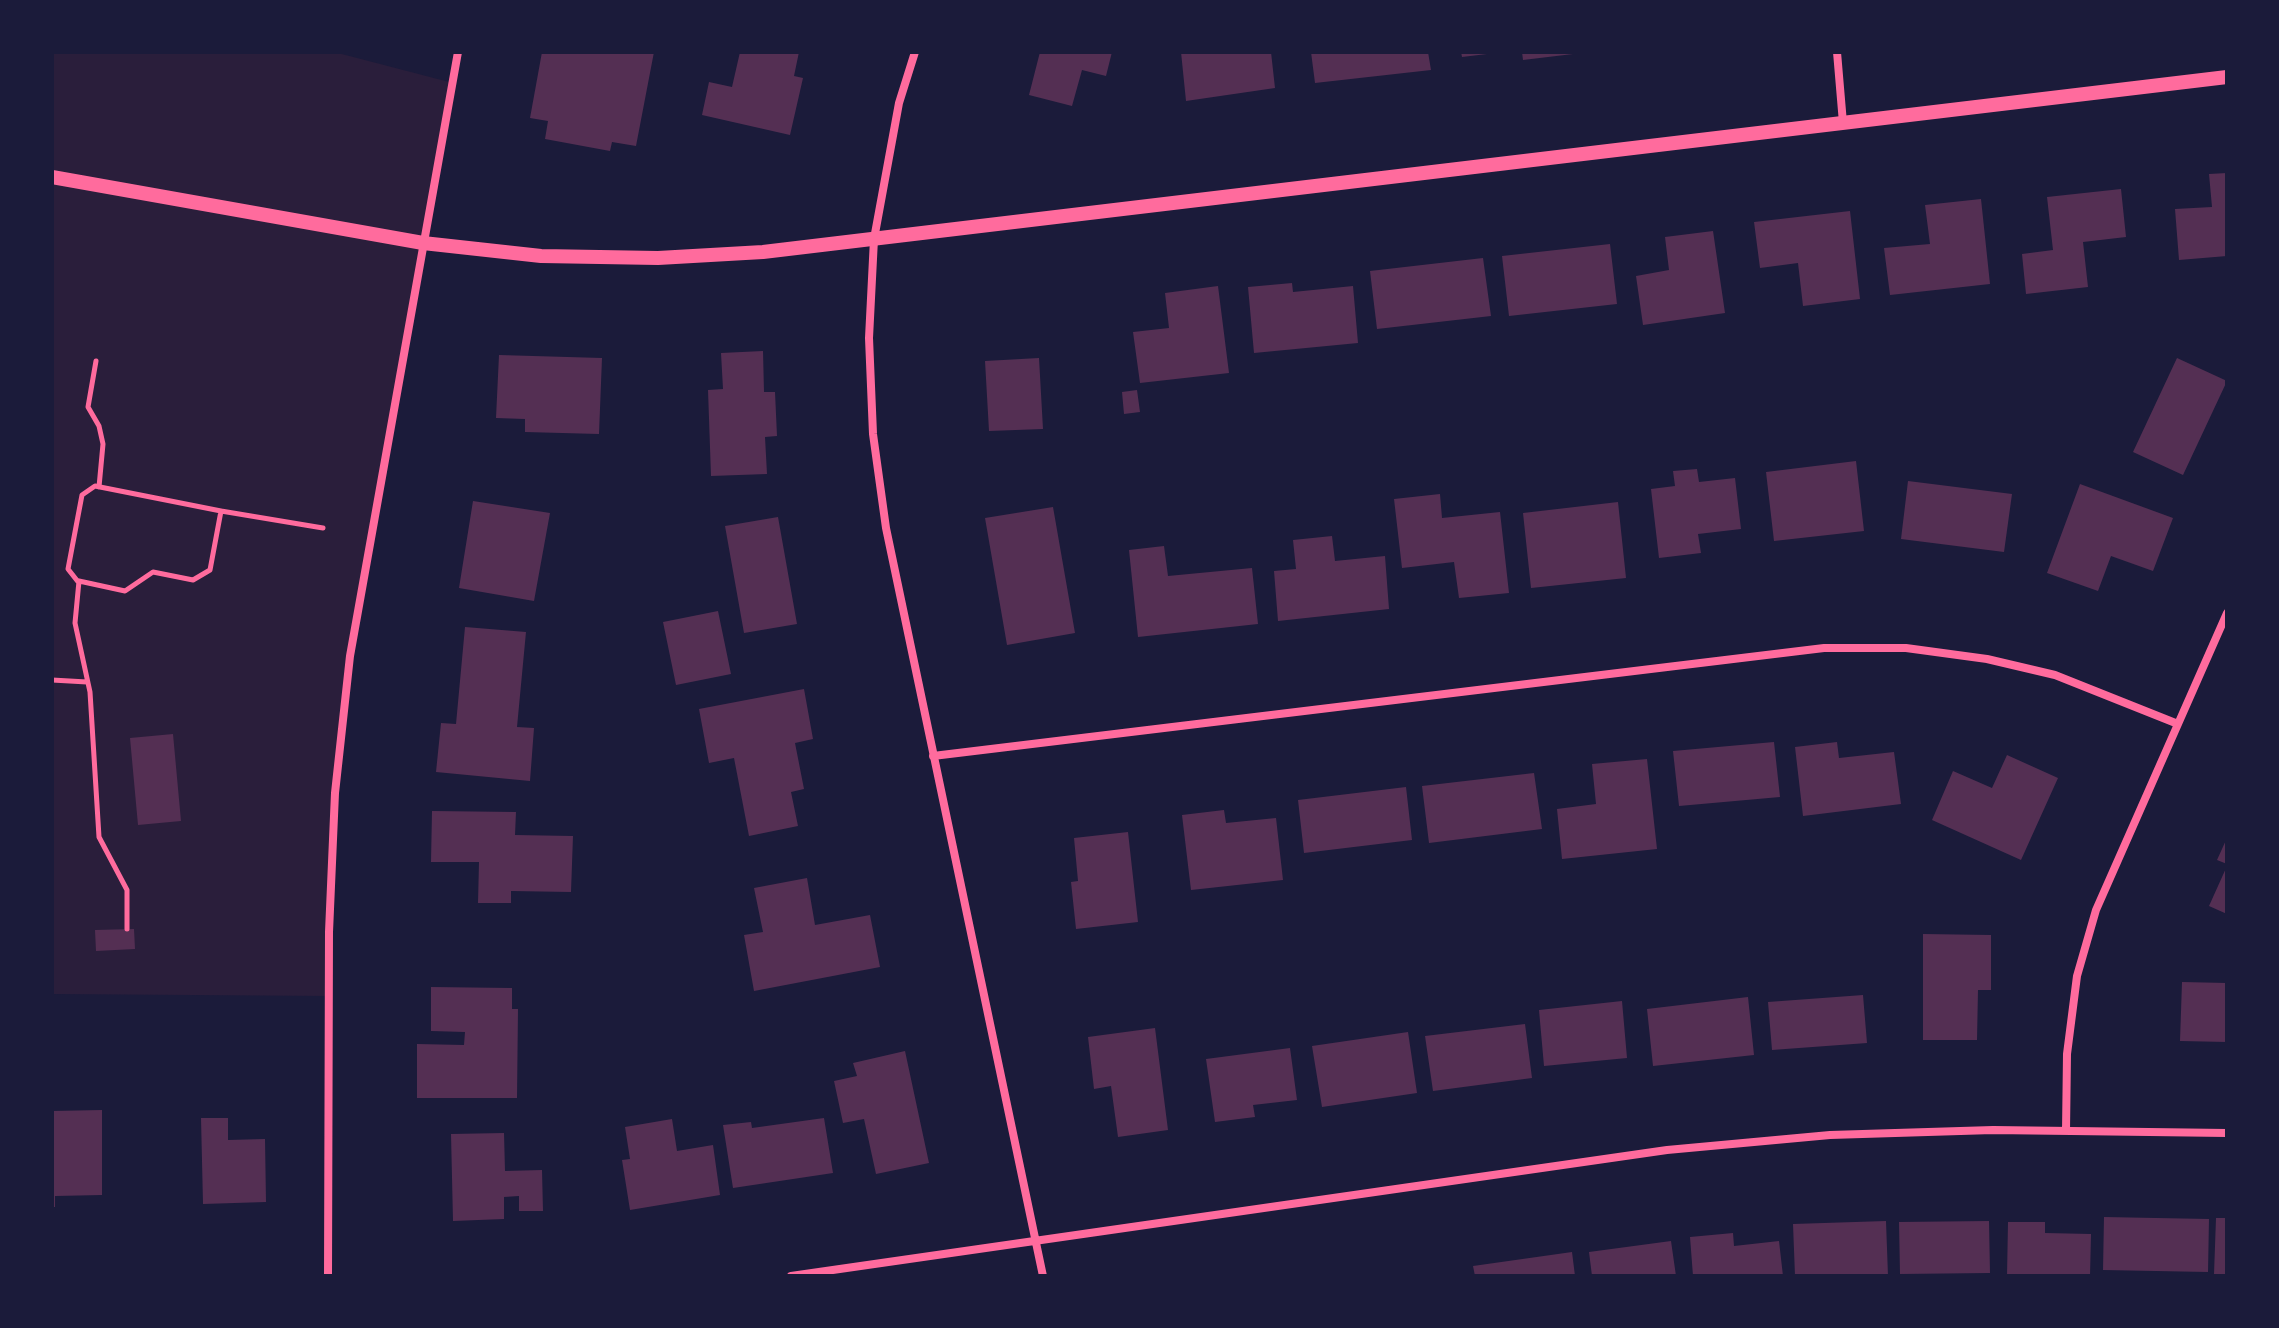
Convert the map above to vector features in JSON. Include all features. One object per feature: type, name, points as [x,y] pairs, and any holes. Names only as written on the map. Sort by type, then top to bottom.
[{"type":"street","points":[[328,1276],[329,932],[335,793],[350,656],[458,52]]},
{"type":"street","points":[[915,52],[899,103],[874,239],[869,338],[873,434],[886,528],[1043,1276]]},
{"type":"street","points":[[1837,52],[1843,123]]},
{"type":"street","points":[[52,177],[423,243],[541,256],[658,258],[763,252],[2227,77]]},
{"type":"street","points":[[2066,1131],[2067,1054],[2077,976],[2096,910],[2227,613]]},
{"type":"street","points":[[933,756],[1824,648],[1906,648],[1987,659],[2055,675],[2178,724]]},
{"type":"street","points":[[791,1276],[1667,1150],[1830,1135],[2066,1131],[2227,1133]]},
{"type":"path","points":[[96,361],[88,407],[99,426],[103,444],[99,487]]},
{"type":"path","points":[[127,929],[127,890],[99,837],[87,682],[75,623],[79,584],[68,569],[82,495],[99,487],[323,528]]},
{"type":"path","points":[[79,584],[125,591],[153,572],[193,580],[210,570],[221,511]]},
{"type":"path","points":[[52,680],[87,682]]},
{"type":"shaded area","points":[[52,52],[334,52],[453,83],[350,656],[335,793],[330,996],[52,994]]},
{"type":"building","points":[[542,52],[654,52],[636,146],[612,142],[610,151],[545,139],[548,121],[530,118]]},
{"type":"building","points":[[740,52],[799,52],[794,76],[803,78],[790,135],[702,115],[709,82],[732,87]]},
{"type":"building","points":[[1040,52],[1112,52],[1106,76],[1082,70],[1072,106],[1029,95]]},
{"type":"building","points":[[1181,52],[1271,52],[1275,88],[1186,101]]},
{"type":"building","points":[[1311,52],[1428,52],[1431,70],[1315,83]]},
{"type":"building","points":[[1461,52],[1486,52],[1487,54],[1462,57]]},
{"type":"building","points":[[1522,52],[1573,52],[1573,54],[1523,60]]},
{"type":"building","points":[[2227,173],[2227,256],[2179,260],[2175,209],[2212,207],[2209,174]]},
{"type":"building","points":[[2121,189],[2126,237],[2083,242],[2088,287],[2026,294],[2022,254],[2053,250],[2047,197]]},
{"type":"building","points":[[1981,199],[1990,284],[1890,295],[1884,248],[1930,244],[1925,205]]},
{"type":"building","points":[[1850,211],[1860,299],[1803,306],[1798,263],[1760,268],[1754,222]]},
{"type":"building","points":[[1713,231],[1725,313],[1643,325],[1636,276],[1669,270],[1665,237]]},
{"type":"building","points":[[1610,244],[1617,304],[1509,316],[1502,256]]},
{"type":"building","points":[[1483,258],[1491,316],[1377,329],[1370,271]]},
{"type":"building","points":[[1292,283],[1293,292],[1353,286],[1358,343],[1254,353],[1248,287]]},
{"type":"building","points":[[1218,286],[1229,373],[1140,383],[1133,332],[1169,328],[1165,293]]},
{"type":"building","points":[[763,351],[764,392],[775,392],[777,436],[765,437],[767,474],[711,476],[708,390],[723,389],[721,353]]},
{"type":"building","points":[[499,355],[602,358],[599,434],[525,432],[525,419],[496,418]]},
{"type":"building","points":[[1039,358],[1043,429],[989,431],[985,361]]},
{"type":"building","points":[[2177,358],[2227,381],[2183,475],[2133,452]]},
{"type":"building","points":[[1137,390],[1140,412],[1124,414],[1122,392]]},
{"type":"building","points":[[1856,461],[1864,531],[1774,541],[1766,472]]},
{"type":"building","points":[[1697,469],[1699,482],[1735,478],[1741,529],[1698,534],[1701,553],[1659,558],[1651,489],[1675,486],[1673,471]]},
{"type":"building","points":[[1908,481],[2012,494],[2004,552],[1901,539]]},
{"type":"building","points":[[2080,484],[2173,518],[2153,571],[2111,556],[2098,591],[2047,573]]},
{"type":"building","points":[[1440,494],[1442,518],[1500,512],[1509,593],[1459,598],[1454,562],[1402,568],[1394,499]]},
{"type":"building","points":[[473,501],[550,513],[534,601],[459,588]]},
{"type":"building","points":[[1618,502],[1626,578],[1531,588],[1523,513]]},
{"type":"building","points":[[1053,507],[1075,633],[1007,645],[985,518]]},
{"type":"building","points":[[778,517],[797,624],[744,633],[725,526]]},
{"type":"building","points":[[1332,536],[1335,561],[1385,556],[1389,609],[1278,621],[1274,571],[1296,569],[1293,540]]},
{"type":"building","points":[[1164,546],[1168,576],[1252,568],[1258,624],[1138,637],[1129,550]]},
{"type":"building","points":[[718,611],[731,674],[676,685],[663,622]]},
{"type":"building","points":[[465,627],[526,632],[517,727],[534,728],[530,781],[436,772],[441,723],[456,724]]},
{"type":"building","points":[[804,689],[813,739],[795,743],[804,789],[791,792],[798,826],[749,836],[734,758],[709,763],[699,709]]},
{"type":"building","points":[[173,734],[181,821],[138,825],[130,738]]},
{"type":"building","points":[[1774,742],[1780,797],[1679,806],[1673,751]]},
{"type":"building","points":[[1837,742],[1839,758],[1894,752],[1901,804],[1803,816],[1795,747]]},
{"type":"building","points":[[2007,755],[2058,778],[2021,860],[1932,820],[1953,771],[1992,788]]},
{"type":"building","points":[[1647,759],[1657,849],[1562,859],[1557,809],[1596,804],[1592,764]]},
{"type":"building","points":[[1534,773],[1542,829],[1429,843],[1422,786]]},
{"type":"building","points":[[1406,787],[1412,840],[1304,853],[1298,800]]},
{"type":"building","points":[[1224,810],[1226,823],[1276,818],[1283,880],[1191,890],[1182,815]]},
{"type":"building","points":[[432,811],[516,812],[515,835],[573,836],[571,892],[511,891],[511,903],[478,903],[479,862],[431,862]]},
{"type":"building","points":[[1128,832],[1138,922],[1076,929],[1071,882],[1078,881],[1074,838]]},
{"type":"building","points":[[2227,838],[2227,864],[2217,860]]},
{"type":"building","points":[[2227,866],[2227,914],[2209,906]]},
{"type":"building","points":[[807,878],[815,925],[870,915],[880,967],[754,991],[744,935],[763,932],[754,888]]},
{"type":"building","points":[[134,929],[135,949],[96,951],[95,930]]},
{"type":"building","points":[[1923,934],[1991,935],[1991,990],[1978,990],[1977,1040],[1923,1040]]},
{"type":"building","points":[[2182,982],[2227,983],[2227,1042],[2180,1041]]},
{"type":"building","points":[[431,987],[512,988],[512,1009],[518,1009],[517,1098],[417,1098],[417,1044],[464,1045],[465,1032],[431,1031]]},
{"type":"building","points":[[1863,995],[1867,1043],[1772,1050],[1768,1002]]},
{"type":"building","points":[[1748,997],[1754,1055],[1653,1066],[1647,1009]]},
{"type":"building","points":[[1622,1001],[1627,1058],[1544,1066],[1539,1010]]},
{"type":"building","points":[[1525,1024],[1532,1078],[1433,1091],[1425,1036]]},
{"type":"building","points":[[1155,1028],[1168,1130],[1118,1137],[1111,1086],[1094,1089],[1088,1037]]},
{"type":"building","points":[[1408,1032],[1417,1093],[1322,1107],[1312,1046]]},
{"type":"building","points":[[1290,1048],[1297,1100],[1253,1105],[1255,1117],[1215,1122],[1206,1059]]},
{"type":"building","points":[[905,1051],[929,1163],[876,1174],[864,1119],[843,1123],[834,1081],[857,1076],[853,1063]]},
{"type":"building","points":[[102,1110],[102,1195],[55,1196],[55,1207],[52,1207],[52,1111]]},
{"type":"building","points":[[201,1118],[228,1118],[228,1140],[265,1139],[266,1202],[203,1204]]},
{"type":"building","points":[[824,1118],[833,1173],[733,1188],[723,1125],[751,1122],[752,1128]]},
{"type":"building","points":[[672,1119],[677,1151],[713,1145],[720,1195],[630,1210],[622,1160],[630,1159],[625,1127]]},
{"type":"building","points":[[504,1133],[505,1171],[542,1170],[543,1211],[519,1211],[519,1196],[504,1197],[504,1219],[453,1221],[451,1134]]},
{"type":"building","points":[[2104,1217],[2209,1219],[2208,1272],[2103,1270]]},
{"type":"building","points":[[2216,1218],[2227,1218],[2227,1275],[2214,1274]]},
{"type":"building","points":[[1886,1221],[1888,1276],[1795,1276],[1793,1224]]},
{"type":"building","points":[[1989,1221],[1990,1273],[1900,1274],[1899,1222]]},
{"type":"building","points":[[2008,1222],[2045,1222],[2045,1233],[2091,1234],[2090,1276],[2007,1276]]},
{"type":"building","points":[[1733,1233],[1734,1246],[1779,1241],[1783,1276],[1693,1276],[1690,1237]]},
{"type":"building","points":[[1671,1241],[1676,1276],[1592,1276],[1589,1252]]},
{"type":"building","points":[[1572,1252],[1575,1276],[1475,1276],[1473,1266]]}]
